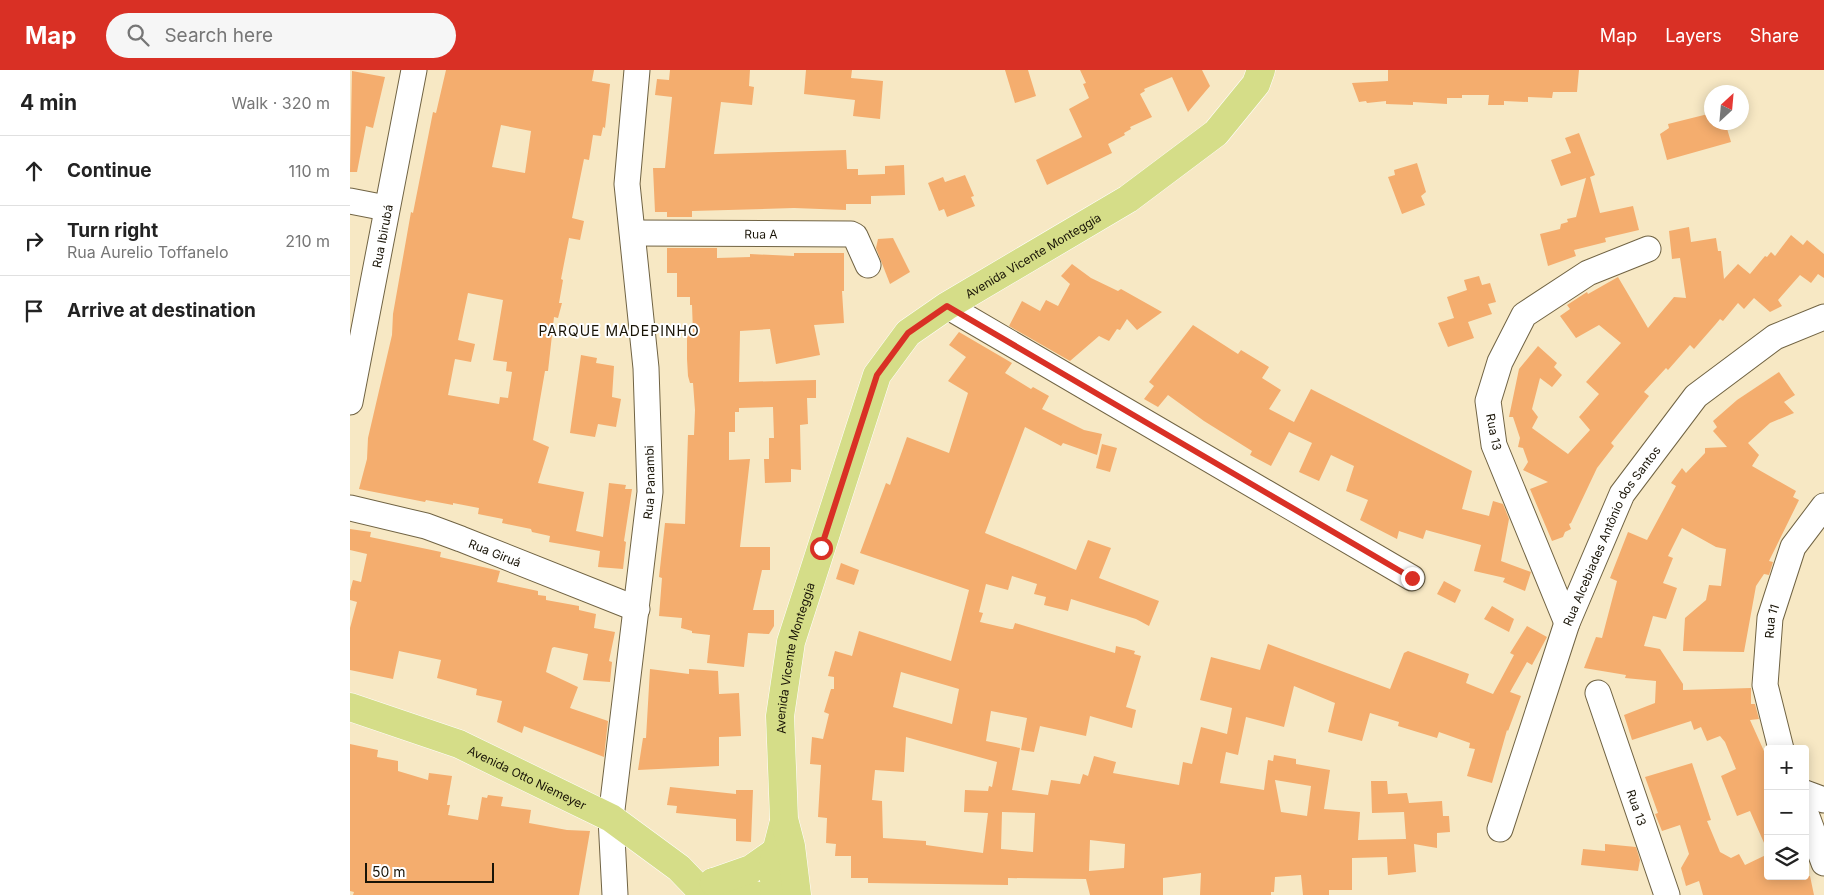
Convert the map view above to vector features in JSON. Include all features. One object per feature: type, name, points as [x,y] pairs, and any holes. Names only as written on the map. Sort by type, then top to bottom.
[{"type":"main road","name":"Avenida Vicente Monteggia","points":[[797,895],[783,849],[784,819],[780,716],[791,642],[877,375],[908,333],[947,306],[1128,199],[1216,133],[1256,84],[1261,70]]},
{"type":"main road","name":"Avenida Otto Niemeyer","points":[[350,708],[459,744],[611,818],[703,885],[755,895]]},
{"type":"main road","name":"Avenida Vicente Monteggia","points":[[775,895],[773,864],[783,849]]},
{"type":"main road","points":[[703,885],[751,869],[783,849],[786,857],[783,895]]},
{"type":"street","name":"Rua Ibirubá","points":[[350,402],[414,70]]},
{"type":"street","name":"Rua Panambi","points":[[615,895],[611,818],[650,492],[646,368],[627,184],[637,70]]},
{"type":"street","points":[[350,201],[386,208]]},
{"type":"street","name":"Rua A","points":[[633,233],[851,234],[855,236],[868,265]]},
{"type":"street","name":"Rua 13","points":[[1567,623],[1494,445],[1488,401],[1500,362],[1524,315],[1588,273],[1648,249]]},
{"type":"street","points":[[947,306],[1412,578]]},
{"type":"street","name":"Rua Alcebiades Antônio dos Santos","points":[[1500,829],[1567,623],[1622,494],[1696,396],[1775,337],[1824,317]]},
{"type":"street","name":"Rua 11","points":[[1780,745],[1765,685],[1770,618],[1793,547],[1824,506]]},
{"type":"street","name":"Rua Giruá","points":[[350,508],[426,526],[637,609]]},
{"type":"street","name":"Rua 13","points":[[1598,693],[1667,895]]},
{"type":"street","points":[[1809,794],[1824,800]]},
{"type":"street","points":[[1809,822],[1824,863]]},
{"type":"building","points":[[446,70],[594,70],[592,81],[610,84],[605,128],[603,127],[601,136],[593,135],[589,160],[584,159],[572,218],[584,221],[580,240],[569,238],[561,279],[563,280],[559,303],[562,303],[558,318],[554,317],[548,371],[545,371],[533,440],[549,447],[538,483],[584,492],[576,531],[603,537],[609,483],[626,485],[625,489],[632,489],[624,541],[626,542],[623,569],[598,567],[600,551],[549,542],[550,536],[532,532],[531,529],[502,523],[503,519],[478,514],[479,508],[426,500],[425,502],[359,489],[367,459],[368,438],[392,335],[393,314],[411,212],[413,213],[433,112],[436,113]],"holes":[[[501,125],[531,131],[525,173],[492,167]],[[468,293],[503,300],[493,360],[507,362],[506,371],[512,372],[508,398],[500,397],[499,404],[448,395],[455,359],[471,362],[475,344],[458,340]]]},
{"type":"building","points":[[670,70],[750,70],[749,86],[754,87],[752,105],[721,102],[714,154],[846,150],[847,169],[858,169],[858,175],[885,174],[885,166],[904,165],[905,195],[871,196],[871,204],[846,204],[846,210],[794,208],[692,211],[692,217],[667,217],[667,212],[655,212],[653,168],[665,168],[672,97],[655,95],[657,79],[669,80]]},
{"type":"building","points":[[806,70],[852,70],[851,78],[883,81],[880,119],[853,116],[855,100],[804,94]]},
{"type":"building","points":[[1005,70],[1028,70],[1036,96],[1015,103]]},
{"type":"building","points":[[1080,70],[1202,70],[1210,86],[1188,112],[1172,77],[1144,89],[1145,91],[1140,94],[1152,117],[1130,127],[1131,129],[1124,133],[1125,135],[1108,144],[1112,153],[1047,185],[1036,160],[1082,137],[1069,109],[1089,98],[1083,84],[1086,83]]},
{"type":"building","points":[[1388,70],[1579,70],[1577,92],[1553,92],[1552,98],[1528,97],[1528,102],[1504,101],[1504,105],[1488,105],[1489,95],[1462,95],[1462,98],[1447,98],[1447,104],[1413,102],[1413,105],[1386,104],[1386,101],[1359,102],[1352,83],[1388,81]]},
{"type":"building","points":[[352,71],[385,77],[373,128],[366,126],[357,172],[350,172]]},
{"type":"building","points":[[1704,115],[1704,130],[1727,130],[1731,142],[1667,160],[1660,134],[1669,128],[1668,124]]},
{"type":"building","points":[[1579,133],[1595,175],[1590,177],[1600,213],[1633,206],[1639,230],[1605,238],[1606,242],[1574,250],[1576,256],[1548,266],[1540,234],[1560,229],[1561,224],[1568,222],[1567,219],[1576,217],[1586,178],[1561,186],[1551,160],[1571,153],[1565,138]]},
{"type":"building","points":[[1417,163],[1426,192],[1421,196],[1425,205],[1402,214],[1388,177],[1395,175],[1394,170]]},
{"type":"building","points":[[965,175],[974,196],[971,197],[975,206],[947,217],[944,209],[939,211],[928,183],[943,177],[945,182]]},
{"type":"building","points":[[1689,227],[1691,242],[1716,238],[1718,251],[1721,251],[1724,279],[1738,264],[1750,274],[1765,256],[1767,257],[1771,252],[1775,256],[1791,235],[1803,245],[1807,240],[1824,254],[1824,278],[1818,274],[1811,283],[1800,275],[1778,300],[1782,306],[1770,312],[1754,298],[1744,309],[1738,303],[1723,321],[1720,319],[1694,349],[1690,345],[1668,370],[1666,368],[1644,392],[1649,396],[1611,443],[1614,446],[1597,468],[1569,524],[1571,529],[1565,532],[1563,537],[1552,541],[1530,489],[1548,482],[1523,470],[1528,462],[1523,448],[1518,447],[1520,438],[1513,417],[1509,417],[1519,369],[1538,346],[1557,363],[1554,367],[1562,375],[1552,387],[1540,378],[1532,409],[1538,417],[1532,428],[1568,454],[1590,430],[1579,417],[1599,394],[1586,382],[1621,343],[1599,325],[1576,338],[1560,316],[1570,309],[1567,305],[1587,292],[1588,294],[1618,277],[1648,328],[1674,297],[1686,298],[1680,258],[1672,259],[1669,231]]},
{"type":"building","points":[[893,238],[910,272],[890,284],[876,248],[878,239]]},
{"type":"building","points":[[667,248],[717,248],[717,258],[750,257],[750,254],[794,256],[794,253],[844,253],[844,291],[842,291],[844,323],[814,325],[820,355],[776,364],[770,329],[740,331],[739,382],[816,380],[816,398],[807,398],[808,424],[800,425],[801,470],[791,469],[791,482],[765,483],[764,459],[769,459],[769,438],[774,438],[773,407],[739,408],[739,412],[735,412],[735,432],[729,432],[729,460],[750,459],[740,547],[770,547],[770,570],[762,570],[753,610],[774,610],[774,626],[769,634],[748,633],[744,667],[707,663],[710,635],[692,633],[692,631],[681,628],[682,618],[659,616],[662,578],[659,577],[665,523],[685,524],[688,435],[694,435],[695,410],[693,383],[690,383],[688,376],[687,359],[687,333],[693,333],[692,305],[690,305],[690,297],[677,297],[677,273],[667,273]]},
{"type":"building","points":[[1072,264],[1091,278],[1118,291],[1121,289],[1162,312],[1137,330],[1127,319],[1120,330],[1117,329],[1109,341],[1099,336],[1070,361],[1009,326],[1022,301],[1040,311],[1046,300],[1058,306],[1070,284],[1061,276]]},
{"type":"building","points":[[1479,276],[1482,285],[1490,283],[1496,302],[1488,304],[1492,314],[1468,322],[1474,338],[1448,347],[1438,323],[1454,318],[1447,297],[1467,290],[1464,280]]},
{"type":"building","points":[[1193,325],[1238,354],[1241,350],[1269,367],[1262,378],[1281,390],[1269,409],[1294,422],[1311,389],[1472,471],[1462,509],[1489,516],[1493,501],[1503,504],[1509,519],[1501,561],[1531,572],[1525,591],[1503,582],[1505,578],[1474,571],[1481,545],[1426,530],[1423,539],[1399,531],[1397,539],[1360,520],[1368,500],[1346,491],[1354,466],[1331,455],[1319,481],[1299,472],[1312,443],[1289,432],[1271,466],[1250,455],[1252,451],[1204,421],[1168,395],[1158,407],[1144,399],[1154,386],[1149,382]]},
{"type":"building","points":[[959,332],[1012,363],[1005,373],[1031,389],[1033,387],[1049,396],[1042,409],[1084,430],[1102,434],[1097,455],[1063,443],[1061,446],[1025,427],[985,533],[1076,570],[1088,540],[1111,548],[1099,578],[1159,601],[1149,626],[1136,619],[1071,599],[1068,611],[1044,605],[1046,597],[1034,594],[1037,584],[1012,576],[1008,590],[986,584],[979,612],[983,613],[980,622],[1010,629],[1013,629],[1015,623],[1115,653],[1116,646],[1135,651],[1134,654],[1141,656],[1126,707],[1136,710],[1132,728],[1090,716],[1086,736],[1040,726],[1034,752],[1021,750],[1027,718],[991,711],[986,741],[1020,748],[1012,790],[1048,795],[1051,780],[1080,784],[1083,774],[1088,776],[1094,756],[1116,762],[1113,773],[1179,785],[1183,762],[1192,764],[1201,727],[1227,734],[1232,708],[1200,700],[1211,657],[1260,670],[1268,644],[1390,689],[1404,653],[1408,651],[1469,674],[1466,683],[1493,694],[1514,655],[1510,653],[1527,626],[1547,637],[1532,665],[1527,662],[1510,692],[1521,696],[1507,730],[1492,783],[1467,776],[1475,749],[1469,748],[1470,743],[1439,732],[1437,738],[1398,726],[1399,722],[1370,713],[1362,741],[1328,732],[1335,703],[1294,686],[1284,727],[1246,717],[1238,755],[1226,752],[1220,783],[1264,790],[1268,760],[1273,761],[1274,755],[1296,759],[1296,764],[1330,770],[1324,809],[1360,812],[1358,840],[1406,839],[1404,812],[1372,813],[1371,781],[1387,781],[1388,794],[1407,793],[1409,803],[1442,801],[1443,816],[1449,816],[1450,832],[1437,833],[1437,848],[1414,844],[1416,872],[1388,875],[1387,857],[1352,858],[1352,890],[1329,890],[1329,895],[1303,895],[1301,875],[1275,877],[1274,892],[1271,892],[1271,895],[1200,895],[1201,873],[1163,878],[1163,895],[1090,895],[1086,879],[1008,878],[1008,885],[868,883],[868,878],[851,878],[851,856],[835,856],[836,844],[826,843],[827,818],[818,817],[821,765],[810,764],[812,737],[823,739],[829,714],[824,712],[831,689],[834,689],[834,677],[828,676],[835,651],[852,656],[859,631],[951,661],[969,590],[860,553],[886,483],[890,485],[907,437],[949,453],[968,393],[948,381],[966,357],[949,345]],"holes":[[[901,672],[959,689],[952,724],[893,707]],[[906,737],[997,762],[992,787],[989,786],[988,791],[965,790],[964,812],[988,813],[983,853],[926,845],[926,841],[883,838],[882,801],[872,800],[875,770],[904,772]],[[1275,780],[1311,786],[1307,816],[1281,812]],[[1002,812],[1035,813],[1033,852],[1001,849]],[[1090,840],[1125,844],[1124,868],[1089,871]]]},
{"type":"building","points":[[581,355],[597,358],[596,363],[614,366],[612,397],[621,399],[616,427],[598,424],[595,437],[570,433]]},
{"type":"building","points":[[1779,372],[1795,395],[1784,402],[1794,413],[1770,423],[1748,443],[1759,455],[1752,466],[1796,491],[1793,497],[1799,500],[1769,561],[1773,562],[1769,575],[1764,574],[1756,586],[1744,652],[1683,651],[1685,618],[1706,600],[1709,585],[1721,586],[1726,549],[1716,547],[1682,528],[1668,556],[1673,558],[1663,583],[1677,588],[1666,619],[1653,616],[1644,646],[1660,649],[1683,684],[1683,690],[1751,688],[1751,704],[1755,704],[1759,719],[1750,720],[1764,751],[1764,843],[1750,811],[1737,816],[1721,776],[1736,769],[1725,742],[1720,736],[1707,741],[1701,727],[1694,730],[1691,721],[1632,740],[1624,715],[1655,703],[1656,681],[1625,678],[1626,675],[1584,668],[1596,637],[1602,638],[1617,581],[1610,578],[1628,532],[1647,540],[1676,486],[1671,483],[1682,468],[1686,473],[1705,453],[1705,448],[1727,447],[1713,431],[1717,427],[1713,421],[1737,400]]},
{"type":"building","points":[[1102,444],[1117,448],[1110,472],[1096,468]]},
{"type":"building","points":[[350,529],[371,532],[370,537],[441,552],[440,557],[500,571],[497,582],[538,591],[538,595],[546,596],[546,600],[579,606],[579,610],[596,614],[594,628],[615,632],[609,661],[612,662],[610,682],[583,680],[588,654],[554,647],[552,648],[546,672],[578,687],[570,708],[608,721],[604,757],[524,726],[522,733],[497,722],[502,701],[476,695],[477,689],[437,678],[441,660],[399,651],[393,679],[350,670],[350,628],[357,602],[350,600],[350,591],[353,580],[361,582],[367,554],[350,550]]},
{"type":"building","points":[[841,563],[859,570],[854,585],[836,579]]},
{"type":"building","points":[[1444,581],[1461,590],[1455,603],[1437,594]]},
{"type":"building","points":[[1492,606],[1514,619],[1509,632],[1484,619]]},
{"type":"building","points":[[650,669],[689,674],[689,669],[718,671],[719,694],[739,693],[741,736],[719,737],[719,766],[638,770],[643,738],[646,738]]},
{"type":"building","points":[[350,744],[378,750],[377,757],[398,761],[398,771],[428,780],[429,773],[452,776],[447,805],[450,805],[448,815],[478,820],[482,797],[487,798],[488,795],[503,797],[501,806],[531,810],[529,823],[567,830],[590,831],[579,895],[353,895],[354,892],[350,891]]},
{"type":"building","points":[[1692,763],[1711,820],[1707,821],[1720,852],[1731,858],[1739,854],[1745,865],[1764,856],[1764,880],[1809,880],[1810,876],[1814,895],[1703,895],[1699,881],[1686,886],[1681,868],[1689,854],[1680,825],[1662,831],[1655,814],[1658,813],[1645,777]]},
{"type":"building","points":[[670,787],[736,794],[736,790],[753,790],[751,842],[736,841],[736,819],[676,813],[677,806],[667,805]]},
{"type":"building","points":[[1605,844],[1636,847],[1640,860],[1638,871],[1581,865],[1583,849],[1605,851]]},
{"type":"district","name":"PARQUE MADEPINHO","points":[[619,330]]},
{"type":"route","points":[[821,548],[877,375],[908,333],[947,306],[1412,578]]}]
